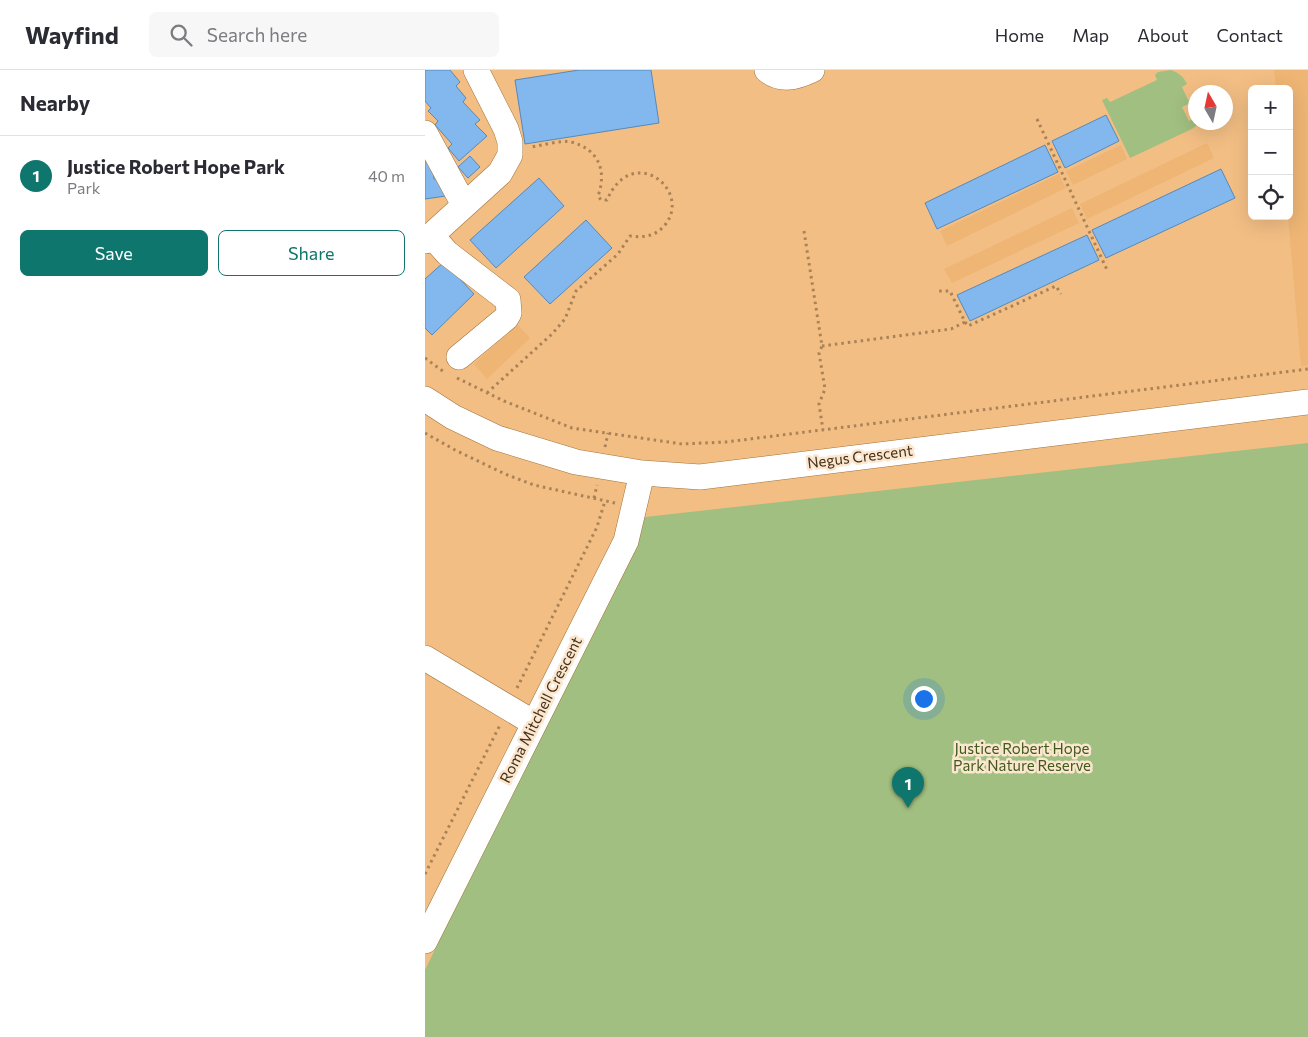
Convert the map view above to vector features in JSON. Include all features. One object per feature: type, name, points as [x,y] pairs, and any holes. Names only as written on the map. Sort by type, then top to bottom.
[{"type":"street","points":[[454,370],[509,313],[508,300],[428,238],[501,173],[510,155],[510,142],[506,129],[475,70]]},
{"type":"street","points":[[767,70],[770,73],[786,78],[797,77],[812,70]]},
{"type":"street","points":[[425,133],[465,205]]},
{"type":"street","name":"Negus Crescent","points":[[425,399],[453,417],[497,438],[576,462],[642,473],[700,476],[1308,402]]},
{"type":"street","name":"Roma Mitchell Crescent","points":[[425,941],[432,911],[534,723],[626,541],[642,473]]},
{"type":"street","points":[[425,658],[534,723]]},
{"type":"path","points":[[1037,119],[1109,272]]},
{"type":"path","points":[[487,393],[552,334],[565,318],[576,291],[618,254],[630,236],[648,237],[663,228],[672,206],[669,191],[663,183],[644,173],[628,175],[621,179],[610,191],[607,200],[601,200],[598,196],[602,181],[599,160],[589,150],[569,142],[532,147]]},
{"type":"path","points":[[804,231],[823,346],[819,353],[825,389],[819,404],[823,430]]},
{"type":"path","points":[[938,291],[950,291],[968,326],[1056,286],[1061,294]]},
{"type":"path","points":[[823,346],[951,329],[965,322]]},
{"type":"path","points":[[425,358],[440,370],[454,370],[487,393],[572,428],[681,444],[726,442],[1308,369]]},
{"type":"path","points":[[425,433],[505,474],[534,485],[634,507]]},
{"type":"shaded area","points":[[1274,70],[1308,70],[1308,365],[1301,366],[1288,220],[1293,220],[1293,85],[1276,85]]},
{"type":"shaded area","points":[[1207,143],[1214,158],[1087,219],[1080,204]]},
{"type":"shaded area","points":[[1121,145],[1127,159],[1073,185],[1066,171]]},
{"type":"shaded area","points":[[1059,174],[1066,188],[947,246],[940,231]]},
{"type":"shaded area","points":[[1072,208],[1079,223],[952,283],[944,269]]},
{"type":"shaded area","points":[[517,324],[530,338],[487,379],[474,364]]},
{"type":"green space","points":[[1171,70],[1176,72],[1181,75],[1187,84],[1182,87],[1188,104],[1182,107],[1188,119],[1188,130],[1190,130],[1130,158],[1102,100],[1107,98],[1110,102],[1157,80],[1155,75],[1158,72]]},
{"type":"green space","name":"Justice Robert Hope Park Nature Reserve","points":[[1308,443],[1308,1037],[425,1037],[425,970],[645,517]]},
{"type":"building","points":[[425,70],[450,70],[460,82],[456,86],[466,98],[463,102],[480,120],[475,124],[487,136],[459,161],[448,148],[452,144],[435,125],[438,121],[428,111],[431,108],[425,101]]},
{"type":"building","points":[[579,70],[651,70],[659,123],[525,144],[515,80]]},
{"type":"building","points":[[1106,115],[1119,141],[1065,168],[1052,141]]},
{"type":"building","points":[[1045,145],[1058,172],[937,229],[925,203]]},
{"type":"building","points":[[425,152],[431,154],[434,179],[444,179],[446,196],[425,199]]},
{"type":"building","points":[[470,156],[480,167],[468,178],[458,167]]},
{"type":"building","points":[[1221,169],[1235,198],[1106,258],[1092,230]]},
{"type":"building","points":[[539,178],[564,206],[496,268],[470,240]]},
{"type":"building","points":[[586,220],[612,248],[550,304],[524,277]]},
{"type":"building","points":[[1087,235],[1099,260],[970,321],[957,295]]},
{"type":"building","points":[[444,262],[474,294],[432,335],[425,328],[425,279]]},
{"type":"place","name":"Justice Robert Hope Park","points":[[908,808]]}]
